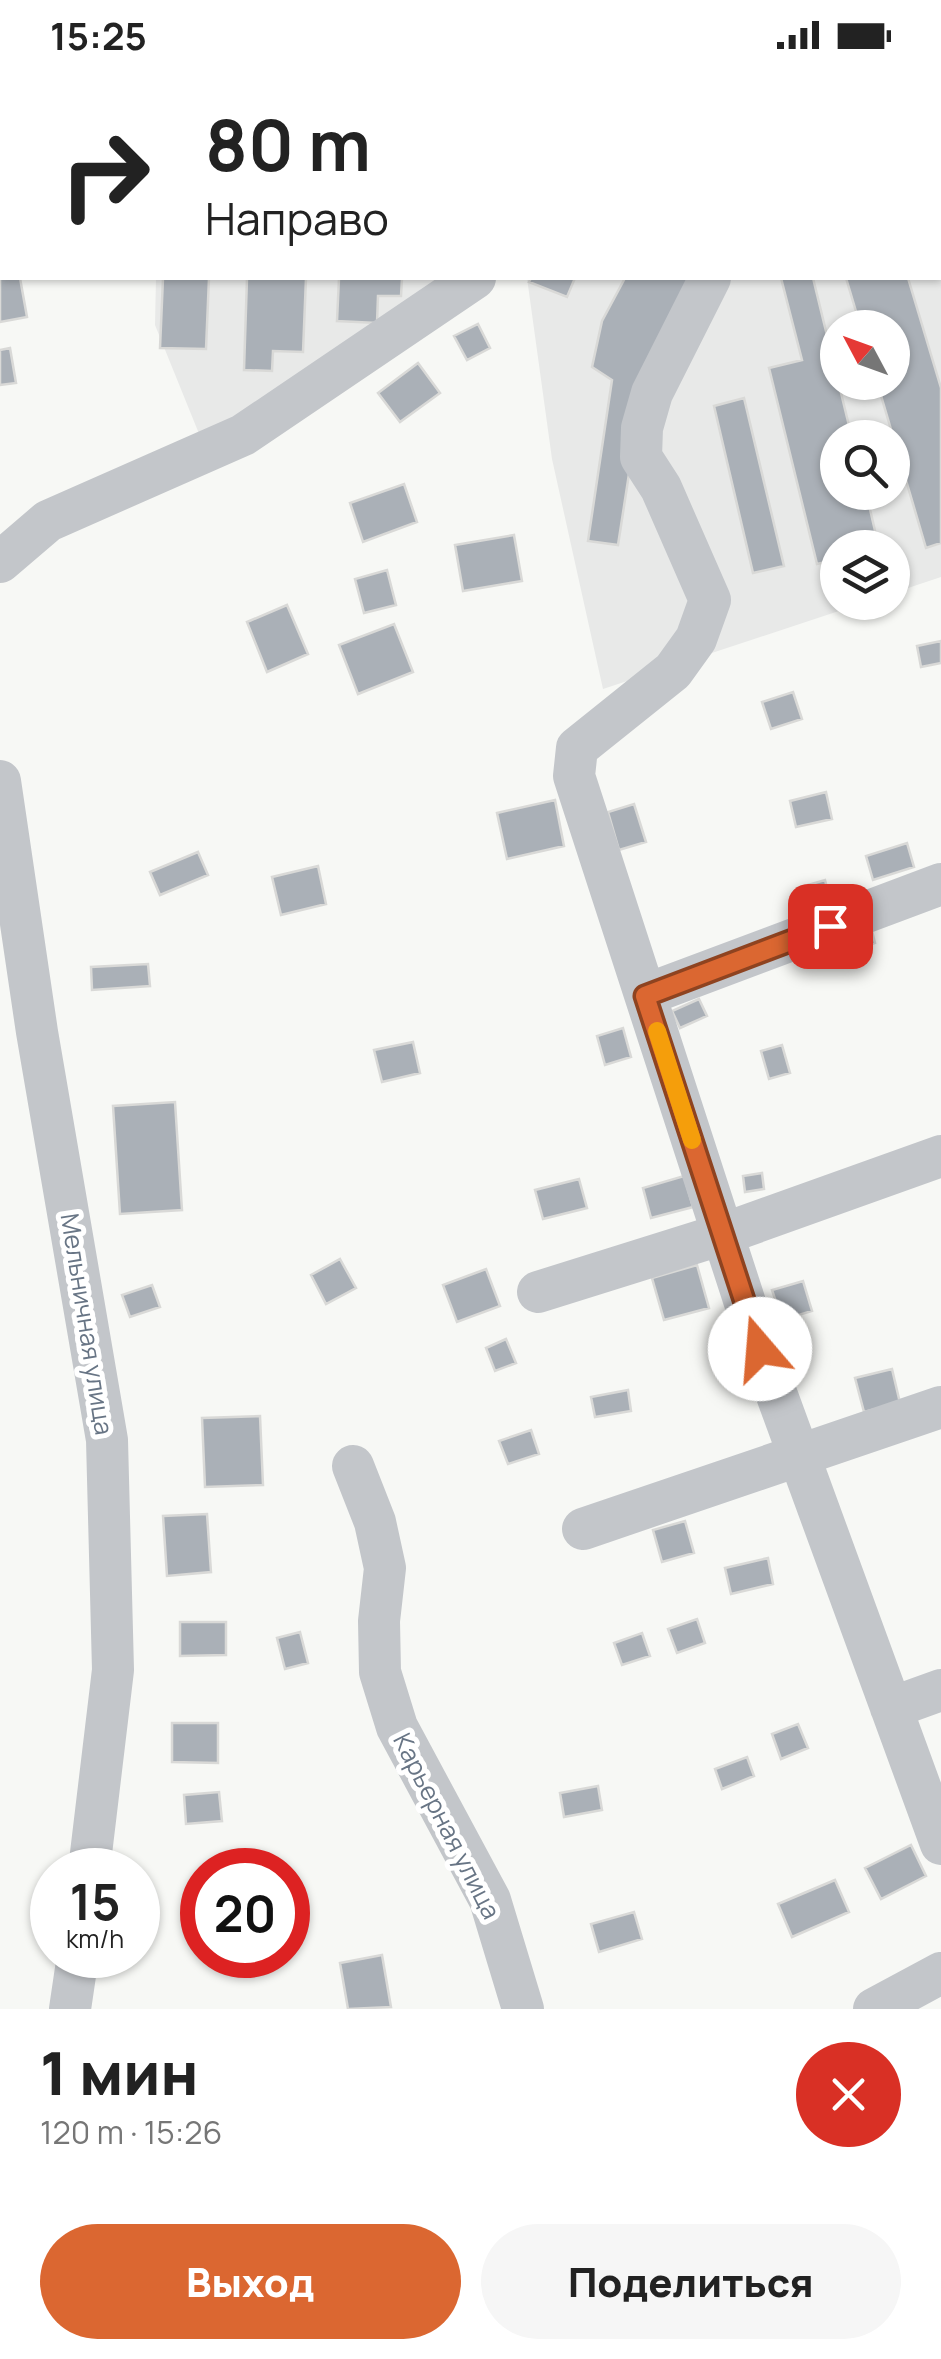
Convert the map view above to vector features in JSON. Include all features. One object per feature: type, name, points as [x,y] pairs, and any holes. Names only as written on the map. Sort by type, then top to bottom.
[{"type":"street","points":[[0,562],[48,520],[243,434],[471,280]]},
{"type":"street","points":[[709,280],[652,393],[642,428],[641,457],[661,488],[710,600],[696,639],[673,670],[577,748],[574,776],[799,1456],[941,1844]]},
{"type":"street","name":"Мельничная улица","points":[[0,781],[107,1440],[113,1670],[92,1848]]},
{"type":"street","points":[[645,996],[941,884]]},
{"type":"street","points":[[538,1292],[723,1234],[941,1156]]},
{"type":"street","points":[[583,1528],[941,1407]]},
{"type":"street","name":"Карьерная улица","points":[[353,1466],[375,1522],[385,1568],[379,1621],[380,1672],[397,1727],[490,1900],[522,2009]]},
{"type":"street","points":[[891,1708],[941,1690]]},
{"type":"street","points":[[874,2009],[941,1973]]},
{"type":"street","points":[[70,2009],[75,1978]]},
{"type":"shaded area","points":[[156,280],[449,280],[206,451],[155,325]]},
{"type":"shaded area","points":[[527,280],[941,280],[941,577],[910,587],[910,530],[820,530],[820,617],[603,689],[552,459]]},
{"type":"building","points":[[0,280],[20,280],[27,317],[0,322]]},
{"type":"building","points":[[163,280],[209,280],[206,349],[160,348]]},
{"type":"building","points":[[247,280],[306,280],[303,352],[273,351],[272,371],[244,370]]},
{"type":"building","points":[[339,280],[402,280],[401,296],[378,296],[377,323],[337,321]]},
{"type":"building","points":[[530,280],[574,280],[567,297]]},
{"type":"building","points":[[624,280],[698,280],[642,390],[618,545],[588,541],[612,380],[592,367],[602,321]]},
{"type":"building","points":[[782,280],[813,280],[821,310],[820,400],[843,400],[848,420],[820,420],[820,510],[870,510],[875,530],[820,530],[820,563],[817,564],[769,368],[802,360]]},
{"type":"building","points":[[847,280],[909,280],[941,388],[941,543],[926,548],[910,494],[910,420],[888,420],[882,400],[910,400],[910,310],[856,310]]},
{"type":"building","points":[[478,324],[490,348],[467,360],[454,336]]},
{"type":"building","points":[[10,348],[16,383],[0,385],[0,350]]},
{"type":"building","points":[[418,363],[440,393],[400,422],[378,393]]},
{"type":"building","points":[[744,398],[784,566],[753,573],[714,406]]},
{"type":"building","points":[[404,484],[417,522],[363,542],[350,503]]},
{"type":"building","points":[[514,535],[522,581],[463,591],[455,545]]},
{"type":"building","points":[[387,570],[396,605],[364,613],[355,579]]},
{"type":"building","points":[[287,605],[308,654],[267,672],[247,622]]},
{"type":"building","points":[[394,624],[413,672],[358,694],[339,645]]},
{"type":"building","points":[[941,641],[941,663],[921,667],[917,646]]},
{"type":"building","points":[[793,692],[802,719],[771,729],[762,702]]},
{"type":"building","points":[[826,792],[832,819],[796,827],[790,801]]},
{"type":"building","points":[[555,800],[564,846],[507,859],[497,813]]},
{"type":"building","points":[[634,804],[646,842],[619,850],[608,812]]},
{"type":"building","points":[[907,843],[914,867],[873,880],[866,856]]},
{"type":"building","points":[[198,852],[208,875],[160,895],[150,872]]},
{"type":"building","points":[[318,866],[326,904],[281,915],[272,877]]},
{"type":"building","points":[[825,880],[830,900],[802,908],[797,888]]},
{"type":"building","points":[[871,927],[875,943],[864,947],[859,931]]},
{"type":"building","points":[[844,937],[853,956],[832,966],[823,947]]},
{"type":"building","points":[[148,964],[150,986],[92,990],[91,967]]},
{"type":"building","points":[[699,999],[707,1016],[680,1028],[672,1011]]},
{"type":"building","points":[[623,1028],[631,1057],[605,1065],[597,1036]]},
{"type":"building","points":[[413,1042],[420,1073],[382,1082],[374,1050]]},
{"type":"building","points":[[782,1045],[790,1073],[769,1079],[761,1051]]},
{"type":"building","points":[[175,1102],[182,1210],[120,1214],[113,1106]]},
{"type":"building","points":[[762,1173],[764,1189],[745,1192],[743,1176]]},
{"type":"building","points":[[684,1176],[693,1207],[651,1218],[643,1188]]},
{"type":"building","points":[[579,1179],[587,1208],[543,1219],[535,1190]]},
{"type":"building","points":[[340,1259],[356,1288],[326,1304],[311,1275]]},
{"type":"building","points":[[697,1265],[709,1308],[664,1320],[652,1278]]},
{"type":"building","points":[[486,1269],[500,1306],[457,1322],[443,1285]]},
{"type":"building","points":[[803,1281],[812,1311],[782,1320],[772,1290]]},
{"type":"building","points":[[152,1285],[160,1307],[130,1317],[122,1295]]},
{"type":"building","points":[[506,1339],[516,1363],[495,1371],[486,1348]]},
{"type":"building","points":[[892,1369],[900,1403],[864,1412],[855,1378]]},
{"type":"building","points":[[628,1390],[631,1411],[595,1417],[591,1397]]},
{"type":"building","points":[[260,1416],[263,1485],[205,1487],[202,1418]]},
{"type":"building","points":[[531,1430],[539,1454],[508,1464],[499,1441]]},
{"type":"building","points":[[207,1514],[211,1572],[167,1576],[163,1516]]},
{"type":"building","points":[[685,1521],[694,1553],[662,1562],[653,1530]]},
{"type":"building","points":[[768,1558],[773,1584],[731,1594],[725,1568]]},
{"type":"building","points":[[697,1619],[705,1643],[677,1653],[668,1629]]},
{"type":"building","points":[[180,1622],[226,1622],[226,1655],[180,1656]]},
{"type":"building","points":[[300,1632],[308,1663],[285,1669],[277,1638]]},
{"type":"building","points":[[642,1633],[650,1656],[622,1665],[614,1643]]},
{"type":"building","points":[[172,1723],[218,1723],[218,1763],[172,1762]]},
{"type":"building","points":[[798,1724],[808,1748],[781,1759],[772,1734]]},
{"type":"building","points":[[747,1757],[754,1776],[722,1789],[715,1769]]},
{"type":"building","points":[[598,1786],[602,1810],[564,1817],[560,1793]]},
{"type":"building","points":[[219,1792],[222,1821],[186,1824],[184,1795]]},
{"type":"building","points":[[911,1845],[926,1876],[881,1899],[865,1868]]},
{"type":"building","points":[[835,1880],[849,1912],[792,1937],[778,1904]]},
{"type":"building","points":[[634,1912],[642,1939],[599,1952],[591,1924]]},
{"type":"building","points":[[382,1955],[391,2007],[348,2009],[340,1963]]},
{"type":"slow traffic","points":[[657,1031],[692,1140]]},
{"type":"route","points":[[760,1349],[645,996],[830,926]]}]
